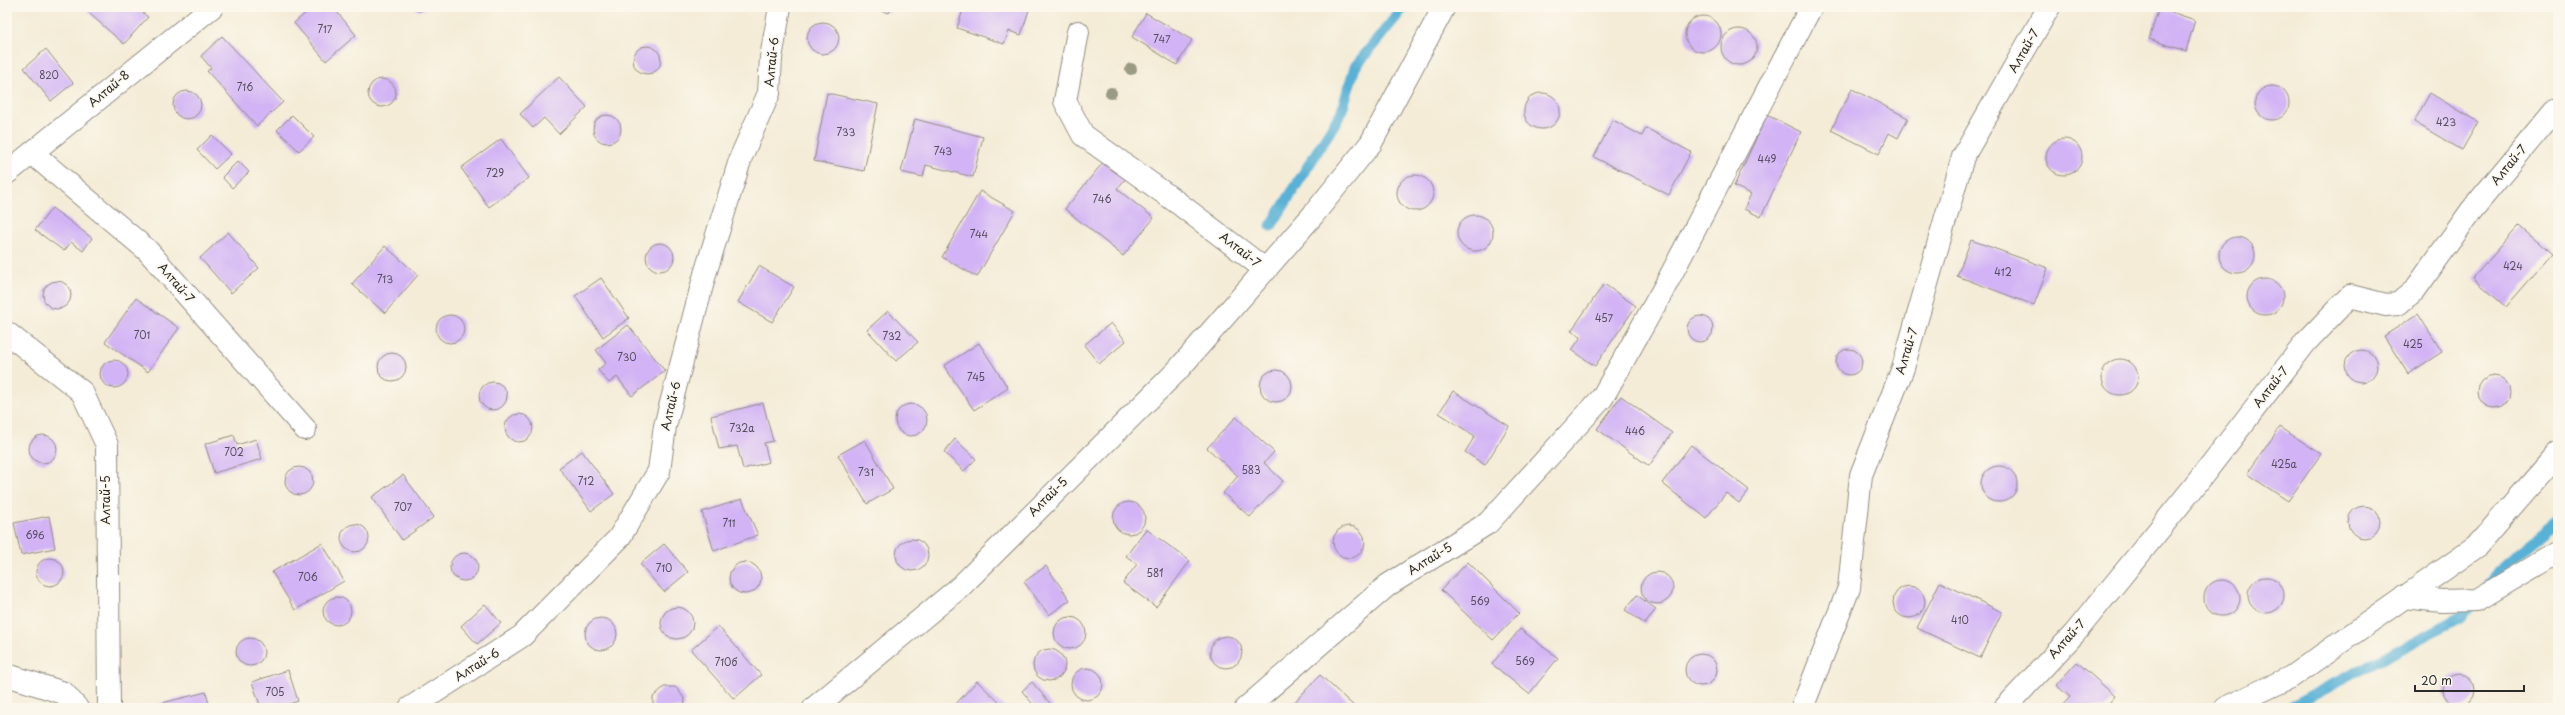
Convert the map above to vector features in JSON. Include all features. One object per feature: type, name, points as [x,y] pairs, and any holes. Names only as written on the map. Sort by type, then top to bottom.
[{"type":"street","name":"Алтай-8","points":[[7,174],[32,152],[212,7]]},
{"type":"street","name":"Алтай-6","points":[[410,708],[522,636],[619,538],[659,472],[665,426],[704,274],[741,157],[769,93],[771,58],[780,7]]},
{"type":"street","name":"Алтай-7","points":[[1078,32],[1065,101],[1083,135],[1178,203],[1266,270],[1371,143],[1444,7]]},
{"type":"street","name":"Алтай-5","points":[[1246,708],[1388,585],[1488,523],[1602,398],[1663,290],[1811,7]]},
{"type":"street","name":"Алтай-7","points":[[1802,708],[1849,588],[1861,475],[1903,368],[1963,157],[2049,7]]},
{"type":"street","name":"Алтай-7","points":[[2005,708],[2075,633],[2197,482],[2306,342],[2350,296],[2386,305],[2398,304],[2415,290],[2471,211],[2553,112]]},
{"type":"street","name":"Алтай-7","points":[[32,152],[147,250],[305,429]]},
{"type":"street","name":"Алтай-5","points":[[814,708],[960,587],[1176,372],[1266,270]]},
{"type":"street","name":"Алтай-5","points":[[7,333],[82,392],[107,445],[110,708]]},
{"type":"street","points":[[2225,708],[2291,677],[2404,596],[2476,547],[2558,453]]},
{"type":"street","points":[[2404,596],[2442,601],[2477,600],[2558,552]]},
{"type":"street","points":[[7,675],[64,693],[77,708]]},
{"type":"building","points":[[82,7],[136,7],[148,17],[124,44]]},
{"type":"building","points":[[313,7],[333,7],[356,35],[326,61],[294,23]]},
{"type":"building","points":[[411,7],[430,7],[419,11]]},
{"type":"building","points":[[867,7],[891,7],[889,13]]},
{"type":"building","points":[[964,7],[1030,7],[1021,35],[1009,31],[1004,44],[957,28]]},
{"type":"building","points":[[2159,8],[2195,20],[2186,51],[2149,39]]},
{"type":"building","points":[[1146,13],[1192,40],[1177,65],[1132,37]]},
{"type":"building","points":[[1703,16],[1716,21],[1721,34],[1716,47],[1703,52],[1690,47],[1685,34],[1690,21]]},
{"type":"building","points":[[820,22],[826,22],[835,26],[839,38],[835,50],[826,54],[820,54],[811,50],[807,41],[807,35],[811,26]]},
{"type":"building","points":[[1739,29],[1752,34],[1757,47],[1752,60],[1739,65],[1726,60],[1721,47],[1726,34]]},
{"type":"building","points":[[222,36],[283,102],[257,126],[207,71],[211,68],[201,56]]},
{"type":"building","points":[[647,46],[657,50],[661,60],[657,70],[647,74],[637,70],[633,60],[637,50]]},
{"type":"building","points":[[46,49],[73,83],[51,101],[24,68]]},
{"type":"building","points":[[559,77],[587,107],[559,134],[544,118],[533,128],[520,114]]},
{"type":"building","points":[[382,79],[392,83],[396,93],[392,103],[382,107],[372,103],[368,93],[372,83]]},
{"type":"building","points":[[2272,86],[2284,91],[2289,103],[2284,115],[2272,120],[2260,115],[2255,103],[2260,91]]},
{"type":"building","points":[[1852,89],[1908,118],[1898,138],[1889,133],[1879,154],[1831,130]]},
{"type":"building","points":[[187,91],[197,95],[201,105],[197,115],[187,119],[177,115],[173,105],[177,95]]},
{"type":"building","points":[[827,93],[878,104],[864,171],[814,161]]},
{"type":"building","points":[[1542,93],[1555,98],[1560,111],[1555,124],[1542,129],[1529,124],[1524,111],[1529,98]]},
{"type":"building","points":[[2430,93],[2478,122],[2462,150],[2414,122]]},
{"type":"building","points":[[292,115],[314,137],[299,151],[277,130]]},
{"type":"building","points":[[607,115],[617,119],[621,129],[617,139],[607,143],[597,139],[593,129],[597,119]]},
{"type":"building","points":[[1767,115],[1801,132],[1761,217],[1744,209],[1751,194],[1734,186]]},
{"type":"building","points":[[915,119],[983,137],[973,177],[926,165],[923,177],[901,172]]},
{"type":"building","points":[[1613,120],[1642,136],[1646,128],[1691,152],[1669,195],[1594,157]]},
{"type":"building","points":[[212,135],[231,154],[215,169],[197,150]]},
{"type":"building","points":[[501,139],[529,178],[489,207],[461,168]]},
{"type":"building","points":[[2064,139],[2077,144],[2082,157],[2077,170],[2064,175],[2051,170],[2046,157],[2051,144]]},
{"type":"building","points":[[1105,160],[1126,178],[1117,189],[1154,218],[1123,256],[1065,209]]},
{"type":"building","points":[[238,161],[249,172],[232,188],[222,177]]},
{"type":"building","points":[[1415,175],[1428,180],[1433,193],[1428,206],[1415,211],[1402,206],[1397,193],[1402,180]]},
{"type":"building","points":[[980,191],[1015,211],[977,277],[942,257]]},
{"type":"building","points":[[52,208],[92,238],[83,251],[71,242],[64,251],[35,230]]},
{"type":"building","points":[[1475,215],[1485,218],[1490,223],[1493,233],[1490,243],[1485,248],[1475,251],[1465,248],[1460,243],[1457,233],[1460,223],[1465,218]]},
{"type":"building","points":[[2519,226],[2552,254],[2506,307],[2473,278]]},
{"type":"building","points":[[228,232],[259,268],[231,293],[200,258]]},
{"type":"building","points":[[2237,237],[2250,242],[2255,255],[2250,268],[2237,273],[2224,268],[2219,255],[2224,242]]},
{"type":"building","points":[[1971,240],[2048,268],[2034,305],[1957,276]]},
{"type":"building","points":[[660,243],[670,247],[674,257],[670,267],[660,271],[650,267],[646,257],[650,247]]},
{"type":"building","points":[[385,246],[418,275],[385,313],[352,284]]},
{"type":"building","points":[[759,266],[794,287],[772,322],[738,302]]},
{"type":"building","points":[[601,278],[629,318],[603,337],[575,296]]},
{"type":"building","points":[[2265,279],[2278,284],[2283,297],[2278,310],[2265,315],[2252,310],[2247,297],[2252,284]]},
{"type":"building","points":[[57,281],[67,285],[71,295],[67,305],[57,309],[47,305],[43,295],[47,285]]},
{"type":"building","points":[[1604,284],[1636,306],[1595,366],[1572,350],[1581,337],[1571,331]]},
{"type":"building","points":[[136,298],[179,328],[148,372],[105,342]]},
{"type":"building","points":[[888,311],[918,342],[896,361],[867,330]]},
{"type":"building","points":[[2418,314],[2442,352],[2408,374],[2384,336]]},
{"type":"building","points":[[450,315],[460,319],[464,329],[460,339],[450,343],[440,339],[436,329],[440,319]]},
{"type":"building","points":[[1700,316],[1709,320],[1713,329],[1709,338],[1700,342],[1691,338],[1687,329],[1691,320]]},
{"type":"building","points":[[1111,323],[1126,341],[1099,364],[1084,345]]},
{"type":"building","points":[[628,325],[665,371],[632,396],[617,377],[609,383],[598,370],[606,363],[596,350]]},
{"type":"building","points":[[979,343],[1008,388],[974,410],[944,366]]},
{"type":"building","points":[[1849,349],[1858,353],[1862,362],[1858,371],[1849,375],[1840,371],[1836,362],[1840,353]]},
{"type":"building","points":[[2358,350],[2364,350],[2374,357],[2377,366],[2376,372],[2370,379],[2364,382],[2358,382],[2348,375],[2345,369],[2345,363],[2352,353]]},
{"type":"building","points":[[392,353],[402,357],[406,367],[402,377],[392,381],[382,377],[378,367],[382,357]]},
{"type":"building","points":[[2120,359],[2133,364],[2138,377],[2133,390],[2120,395],[2107,390],[2102,377],[2107,364]]},
{"type":"building","points":[[114,360],[124,364],[128,374],[124,384],[114,388],[104,384],[100,374],[104,364]]},
{"type":"building","points":[[1273,370],[1279,370],[1288,374],[1292,386],[1288,398],[1279,402],[1273,402],[1264,398],[1260,389],[1260,383],[1264,374]]},
{"type":"building","points":[[2491,376],[2497,376],[2507,383],[2510,392],[2509,398],[2503,405],[2497,408],[2491,408],[2481,401],[2478,395],[2478,389],[2485,379]]},
{"type":"building","points":[[493,382],[503,386],[507,396],[503,406],[493,410],[483,406],[479,396],[483,386]]},
{"type":"building","points":[[1453,391],[1509,426],[1485,465],[1465,452],[1475,436],[1439,413]]},
{"type":"building","points":[[1621,396],[1672,433],[1649,466],[1597,429]]},
{"type":"building","points":[[763,403],[773,441],[764,443],[769,462],[743,469],[737,446],[719,449],[711,416]]},
{"type":"building","points":[[908,404],[914,404],[923,408],[927,420],[923,432],[914,436],[908,436],[899,432],[895,423],[895,417],[899,408]]},
{"type":"building","points":[[519,414],[529,418],[533,428],[529,438],[519,442],[509,438],[505,428],[509,418]]},
{"type":"building","points":[[1236,417],[1274,452],[1264,463],[1283,481],[1250,517],[1223,493],[1238,476],[1207,448]]},
{"type":"building","points":[[2280,427],[2321,454],[2288,501],[2247,474]]},
{"type":"building","points":[[43,435],[53,439],[57,449],[53,459],[43,463],[33,459],[29,449],[33,439]]},
{"type":"building","points":[[234,435],[237,445],[256,439],[262,459],[214,473],[205,444]]},
{"type":"building","points":[[955,439],[976,459],[964,471],[944,452]]},
{"type":"building","points":[[865,440],[893,489],[867,504],[838,455]]},
{"type":"building","points":[[1691,445],[1749,490],[1739,503],[1726,493],[1706,518],[1662,483]]},
{"type":"building","points":[[582,451],[614,494],[591,511],[559,468]]},
{"type":"building","points":[[1999,466],[2012,471],[2017,484],[2012,497],[1999,502],[1986,497],[1981,484],[1986,471]]},
{"type":"building","points":[[299,467],[309,471],[313,481],[309,491],[299,495],[289,491],[285,481],[289,471]]},
{"type":"building","points":[[403,475],[434,517],[402,540],[372,497]]},
{"type":"building","points":[[742,499],[758,535],[714,551],[702,512]]},
{"type":"building","points":[[1126,502],[1132,502],[1141,506],[1145,518],[1141,530],[1132,534],[1126,534],[1117,530],[1113,521],[1113,515],[1117,506]]},
{"type":"building","points":[[2361,506],[2367,506],[2377,513],[2380,522],[2379,528],[2373,535],[2367,538],[2361,538],[2351,531],[2348,525],[2348,519],[2355,509]]},
{"type":"building","points":[[49,516],[55,548],[21,555],[14,523]]},
{"type":"building","points":[[355,524],[365,528],[369,538],[365,548],[355,552],[345,548],[341,538],[345,528]]},
{"type":"building","points":[[1346,526],[1352,526],[1361,530],[1365,542],[1361,554],[1352,558],[1346,558],[1337,554],[1333,545],[1333,539],[1337,530]]},
{"type":"building","points":[[1146,529],[1190,561],[1156,607],[1123,583],[1137,564],[1126,556]]},
{"type":"building","points":[[909,539],[915,539],[924,543],[928,555],[924,567],[915,571],[909,571],[900,567],[896,558],[896,552],[900,543]]},
{"type":"building","points":[[322,543],[344,581],[295,610],[272,572]]},
{"type":"building","points":[[664,544],[688,572],[664,592],[640,564]]},
{"type":"building","points":[[464,553],[474,557],[478,567],[474,577],[464,581],[454,577],[450,567],[454,557]]},
{"type":"building","points":[[50,558],[60,562],[64,572],[60,582],[50,586],[40,582],[36,572],[40,562]]},
{"type":"building","points":[[742,562],[748,562],[757,566],[761,578],[757,590],[748,594],[742,594],[733,590],[729,581],[729,575],[733,566]]},
{"type":"building","points":[[1468,562],[1519,613],[1493,640],[1441,590]]},
{"type":"building","points":[[1046,566],[1070,600],[1049,615],[1024,582]]},
{"type":"building","points":[[1654,572],[1660,572],[1669,576],[1673,588],[1669,600],[1660,604],[1654,604],[1645,600],[1641,591],[1641,585],[1645,576]]},
{"type":"building","points":[[2266,577],[2279,582],[2284,595],[2279,608],[2266,613],[2253,608],[2248,595],[2253,582]]},
{"type":"building","points":[[2222,580],[2235,585],[2240,598],[2235,611],[2222,616],[2209,611],[2204,598],[2209,585]]},
{"type":"building","points":[[1940,582],[2002,612],[1980,658],[1917,628]]},
{"type":"building","points":[[1906,586],[1912,586],[1922,593],[1925,602],[1924,608],[1918,615],[1912,618],[1906,618],[1896,611],[1893,605],[1893,599],[1900,589]]},
{"type":"building","points":[[1637,595],[1656,609],[1645,624],[1625,610]]},
{"type":"building","points":[[337,597],[347,601],[351,611],[347,621],[337,625],[327,621],[323,611],[327,601]]},
{"type":"building","points":[[485,604],[501,623],[477,644],[461,626]]},
{"type":"building","points":[[674,607],[680,607],[689,611],[693,623],[689,635],[680,639],[674,639],[665,635],[661,626],[661,620],[665,611]]},
{"type":"building","points":[[1067,617],[1073,617],[1082,621],[1086,633],[1082,645],[1073,649],[1067,649],[1058,645],[1054,636],[1054,630],[1058,621]]},
{"type":"building","points":[[598,618],[604,618],[613,622],[617,634],[613,646],[604,650],[598,650],[589,646],[585,637],[585,631],[589,622]]},
{"type":"building","points":[[718,626],[761,675],[734,699],[691,650]]},
{"type":"building","points":[[1520,629],[1558,658],[1529,694],[1492,664]]},
{"type":"building","points":[[1223,636],[1229,636],[1238,640],[1242,652],[1238,664],[1229,668],[1223,668],[1214,664],[1210,655],[1210,649],[1214,640]]},
{"type":"building","points":[[250,638],[260,642],[264,652],[260,662],[250,666],[240,662],[236,652],[240,642]]},
{"type":"building","points":[[1046,649],[1052,649],[1061,653],[1065,665],[1061,677],[1052,681],[1046,681],[1037,677],[1033,668],[1033,662],[1037,653]]},
{"type":"building","points":[[1698,654],[1704,654],[1713,658],[1717,670],[1713,682],[1704,686],[1698,686],[1689,682],[1685,673],[1685,667],[1689,658]]},
{"type":"building","points":[[2077,662],[2115,696],[2105,708],[2060,708],[2070,697],[2056,685]]},
{"type":"building","points":[[1084,668],[1090,668],[1099,672],[1103,684],[1099,696],[1090,700],[1084,700],[1075,696],[1071,687],[1071,681],[1075,672]]},
{"type":"building","points":[[288,670],[298,701],[278,708],[261,708],[252,682]]},
{"type":"building","points":[[2456,674],[2462,674],[2471,678],[2475,690],[2471,702],[2462,706],[2456,706],[2447,702],[2443,693],[2443,687],[2447,678]]},
{"type":"building","points":[[1320,675],[1356,708],[1289,708]]},
{"type":"building","points":[[977,681],[1005,708],[952,708]]},
{"type":"building","points":[[1032,682],[1054,708],[1036,708],[1022,691]]},
{"type":"building","points":[[664,687],[675,687],[679,691],[685,700],[684,708],[653,708],[653,697]]},
{"type":"building","points":[[206,692],[210,708],[146,708],[146,707]]},
{"type":"waterway","points":[[1271,226],[1341,113],[1355,67],[1404,7]]},
{"type":"waterway","points":[[2489,586],[2507,563],[2558,521]]},
{"type":"waterway","points":[[2289,708],[2463,616],[2476,600]]}]
